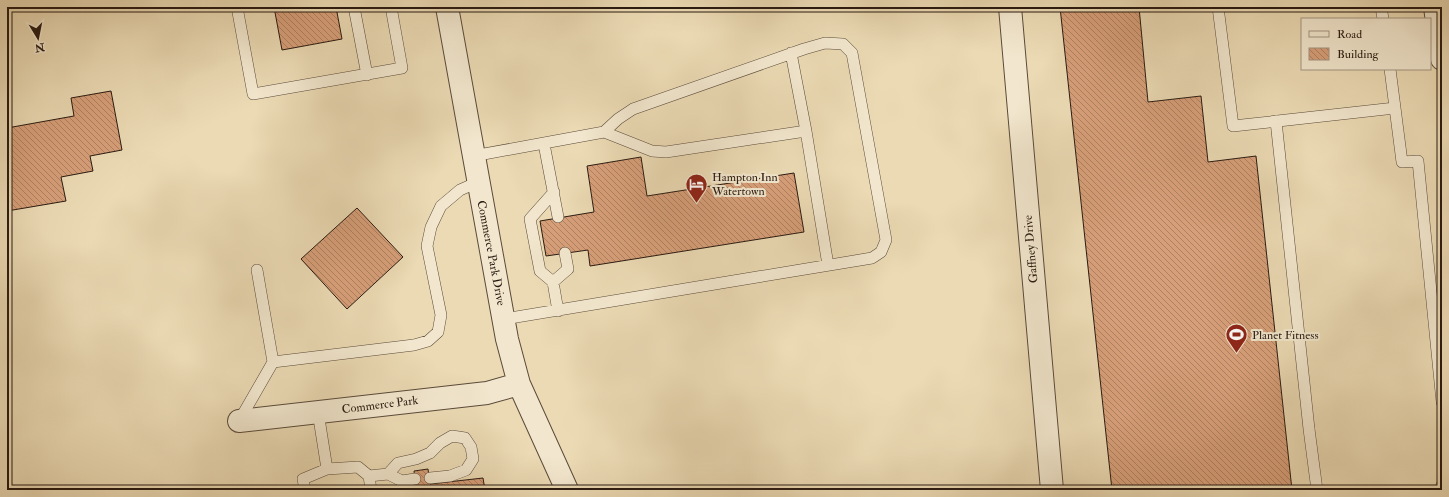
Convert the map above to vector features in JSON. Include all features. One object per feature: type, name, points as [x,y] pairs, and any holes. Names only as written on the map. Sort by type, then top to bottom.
[{"type":"street","name":"Commerce Park Drive","points":[[447,7],[507,339],[519,384],[567,490]]},
{"type":"street","name":"Gaffney Drive","points":[[1010,7],[1052,490]]},
{"type":"street","points":[[1435,7],[1442,59]]},
{"type":"street","name":"Commerce Park","points":[[239,421],[487,393],[519,384]]},
{"type":"lane","points":[[237,7],[253,94],[402,68],[391,7]]},
{"type":"lane","points":[[354,7],[367,75]]},
{"type":"lane","points":[[1218,7],[1233,126],[1395,108]]},
{"type":"lane","points":[[1381,7],[1383,18]]},
{"type":"lane","points":[[474,156],[604,132],[618,119],[633,109],[791,53],[825,43],[843,44],[852,54],[886,240],[881,252],[872,258],[504,319]]},
{"type":"lane","points":[[791,53],[806,131],[828,265]]},
{"type":"lane","points":[[1390,70],[1402,162],[1418,161],[1442,402]]},
{"type":"lane","points":[[1276,122],[1317,490]]},
{"type":"lane","points":[[604,132],[652,151],[666,152],[806,131]]},
{"type":"lane","points":[[544,144],[558,217]]},
{"type":"lane","points":[[273,362],[414,345],[428,341],[438,332],[441,315],[427,246],[431,227],[441,206],[460,190],[478,182]]},
{"type":"lane","points":[[554,192],[530,218],[540,271],[553,282],[558,310]]},
{"type":"lane","points":[[553,282],[568,269],[565,253]]},
{"type":"lane","points":[[239,421],[273,362],[257,270]]},
{"type":"lane","points":[[318,412],[327,469]]},
{"type":"lane","points":[[388,474],[398,463],[416,459],[430,453],[440,443],[452,436],[465,438],[472,447],[473,459],[466,470],[450,476],[430,478]]},
{"type":"lane","points":[[304,490],[303,479],[327,469],[358,467],[369,476],[371,490]]},
{"type":"lane","points":[[369,476],[388,474],[402,481],[415,479]]},
{"type":"lane","points":[[1440,490],[1442,485]]},
{"type":"building","points":[[274,7],[336,7],[342,39],[282,50]]},
{"type":"building","points":[[1060,7],[1139,7],[1148,102],[1201,96],[1208,162],[1256,156],[1292,490],[1112,490]]},
{"type":"building","points":[[111,91],[122,150],[90,156],[93,171],[61,177],[66,201],[7,211],[7,128],[74,116],[71,98]]},
{"type":"building","name":"Hampton Inn Watertown","points":[[641,157],[647,196],[794,173],[804,232],[590,266],[588,250],[546,256],[540,221],[594,212],[587,166]]},
{"type":"building","points":[[357,208],[403,257],[347,309],[301,259]]},
{"type":"building","points":[[428,469],[430,484],[483,478],[485,490],[416,490],[414,471]]},
{"type":"place","name":"Hampton Inn Watertown","points":[[696,204]]},
{"type":"place","name":"Planet Fitness","points":[[1237,354]]}]
